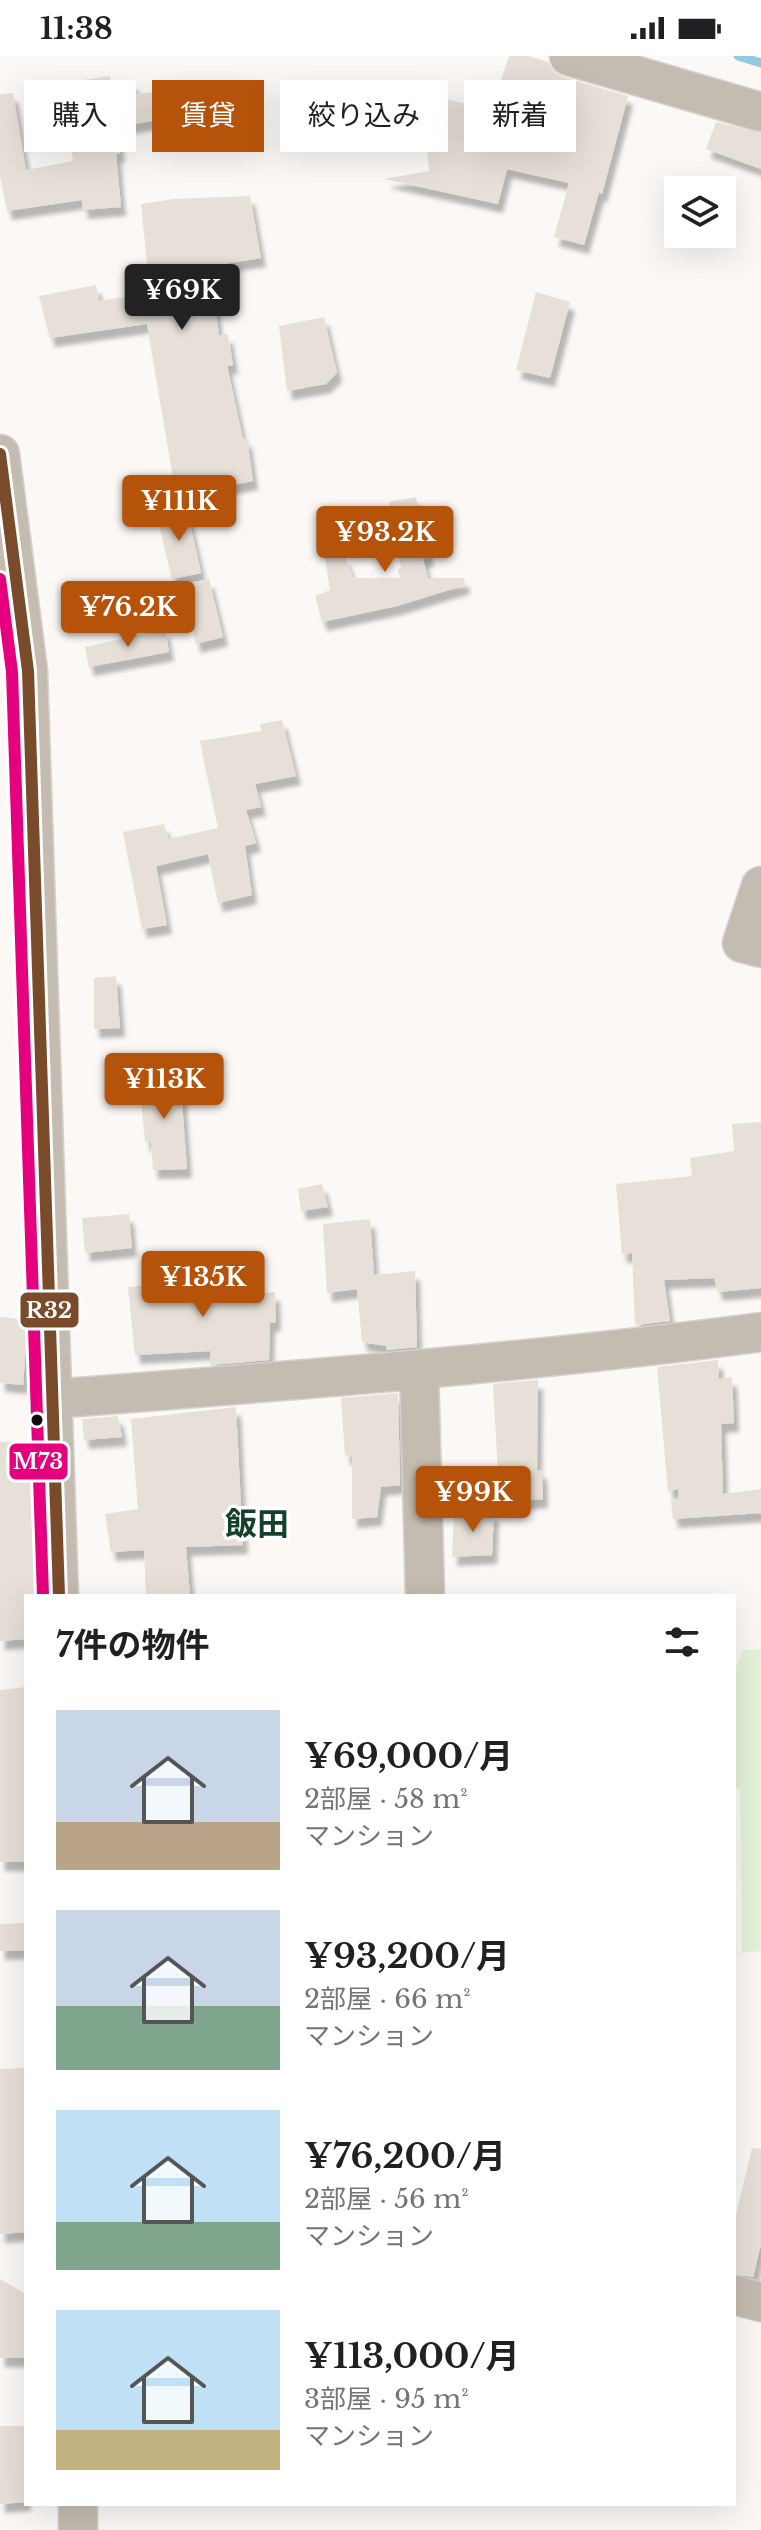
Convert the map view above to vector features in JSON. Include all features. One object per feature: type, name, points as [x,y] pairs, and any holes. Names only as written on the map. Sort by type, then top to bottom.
[{"type":"street","points":[[569,56],[761,112]]},
{"type":"street","points":[[0,454],[28,671],[59,1594]]},
{"type":"street","points":[[761,886],[742,943],[761,948]]},
{"type":"street","points":[[52,1399],[419,1369],[761,1332]]},
{"type":"street","points":[[419,1369],[425,1594]]},
{"type":"street","points":[[736,2296],[761,2302]]},
{"type":"street","points":[[78,2506],[78,2530]]},
{"type":"green space","points":[[761,1649],[761,1951],[742,1953],[740,1789],[736,1788],[736,1668],[743,1650]]},
{"type":"building","points":[[509,56],[529,56],[548,62],[554,72],[573,80],[501,80]]},
{"type":"building","points":[[110,76],[111,80],[83,80]]},
{"type":"building","points":[[576,81],[628,96],[602,194],[599,192],[584,245],[554,237],[569,183],[507,169],[498,204],[384,179],[429,171],[427,152],[448,152],[448,100],[464,104],[464,152],[576,152]]},
{"type":"building","points":[[152,92],[152,121],[136,124],[136,94]]},
{"type":"building","points":[[13,93],[26,170],[73,161],[72,152],[120,152],[116,154],[121,207],[83,210],[82,200],[7,211],[0,176],[0,94]]},
{"type":"building","points":[[716,122],[761,133],[761,169],[706,149]]},
{"type":"building","points":[[250,196],[261,258],[210,266],[219,336],[228,334],[233,365],[227,366],[243,439],[247,438],[253,481],[176,496],[147,324],[50,338],[39,296],[96,285],[99,301],[150,293],[141,204],[174,199]]},
{"type":"building","points":[[536,292],[570,302],[550,378],[516,370]]},
{"type":"building","points":[[324,317],[337,373],[326,384],[287,391],[279,326]]},
{"type":"building","points":[[416,497],[429,558],[423,559],[428,578],[464,578],[465,585],[397,606],[322,622],[315,596],[330,590],[325,558],[345,557],[353,578],[400,578],[397,569],[401,568],[389,502]]},
{"type":"building","points":[[186,506],[201,573],[172,579],[157,516]]},
{"type":"building","points":[[209,579],[223,637],[196,644],[182,585]]},
{"type":"building","points":[[165,629],[169,652],[89,667],[85,647]]},
{"type":"building","points":[[282,720],[296,776],[255,784],[261,807],[246,810],[256,843],[245,846],[252,895],[218,903],[208,854],[156,866],[167,925],[142,929],[123,832],[164,824],[168,839],[218,828],[200,741],[261,731],[260,724]]},
{"type":"building","points":[[116,976],[120,1028],[94,1029],[94,978]]},
{"type":"building","points":[[180,1075],[187,1169],[153,1170],[151,1142],[145,1142],[139,1077]]},
{"type":"building","points":[[761,1122],[761,1288],[718,1292],[714,1278],[664,1280],[670,1321],[635,1325],[632,1253],[622,1254],[616,1184],[692,1176],[690,1158],[734,1151],[732,1124]]},
{"type":"building","points":[[322,1184],[328,1207],[301,1211],[298,1189]]},
{"type":"building","points":[[129,1214],[132,1248],[85,1253],[82,1218]]},
{"type":"building","points":[[370,1219],[374,1275],[415,1271],[417,1347],[387,1350],[386,1346],[362,1342],[357,1289],[327,1293],[323,1224]]},
{"type":"building","points":[[234,1269],[236,1296],[275,1292],[276,1322],[270,1323],[269,1360],[210,1365],[210,1351],[135,1355],[128,1287],[204,1280],[203,1271]]},
{"type":"building","points":[[0,1317],[28,1320],[23,1385],[0,1383]]},
{"type":"building","points":[[718,1360],[719,1379],[732,1377],[734,1423],[721,1424],[723,1494],[761,1489],[761,1513],[673,1519],[671,1501],[679,1500],[678,1489],[668,1491],[657,1367]]},
{"type":"building","points":[[538,1380],[537,1470],[542,1470],[543,1499],[487,1504],[484,1474],[498,1473],[493,1384]]},
{"type":"building","points":[[398,1393],[400,1485],[381,1487],[377,1517],[352,1519],[352,1457],[345,1455],[341,1398]]},
{"type":"building","points":[[236,1407],[243,1545],[186,1547],[190,1594],[146,1594],[144,1550],[111,1552],[105,1514],[138,1509],[131,1419]]},
{"type":"building","points":[[118,1416],[122,1437],[84,1440],[82,1419]]},
{"type":"building","points":[[29,1441],[36,1594],[24,1594],[24,1639],[0,1641],[0,1442]]},
{"type":"building","points":[[494,1512],[492,1555],[452,1557],[454,1514]]},
{"type":"building","points":[[24,1687],[24,1862],[0,1862],[0,1690]]},
{"type":"building","points":[[24,1923],[24,1950],[0,1951],[0,1924]]},
{"type":"building","points":[[24,2068],[24,2232],[0,2234],[0,2069]]},
{"type":"building","points":[[752,2148],[761,2149],[761,2244],[753,2277],[736,2274],[736,2215]]},
{"type":"building","points":[[0,2279],[24,2293],[24,2358],[0,2358]]},
{"type":"building","points":[[0,2426],[24,2426],[24,2502],[0,2504]]},
{"type":"waterway","points":[[738,56],[761,63]]},
{"type":"transit line","name":"R32","points":[[0,454],[28,671],[59,1594]]},
{"type":"transit line","name":"M73","points":[[0,579],[12,672],[43,1594]]},
{"type":"district","name":"飯田","points":[[257,1524]]}]
